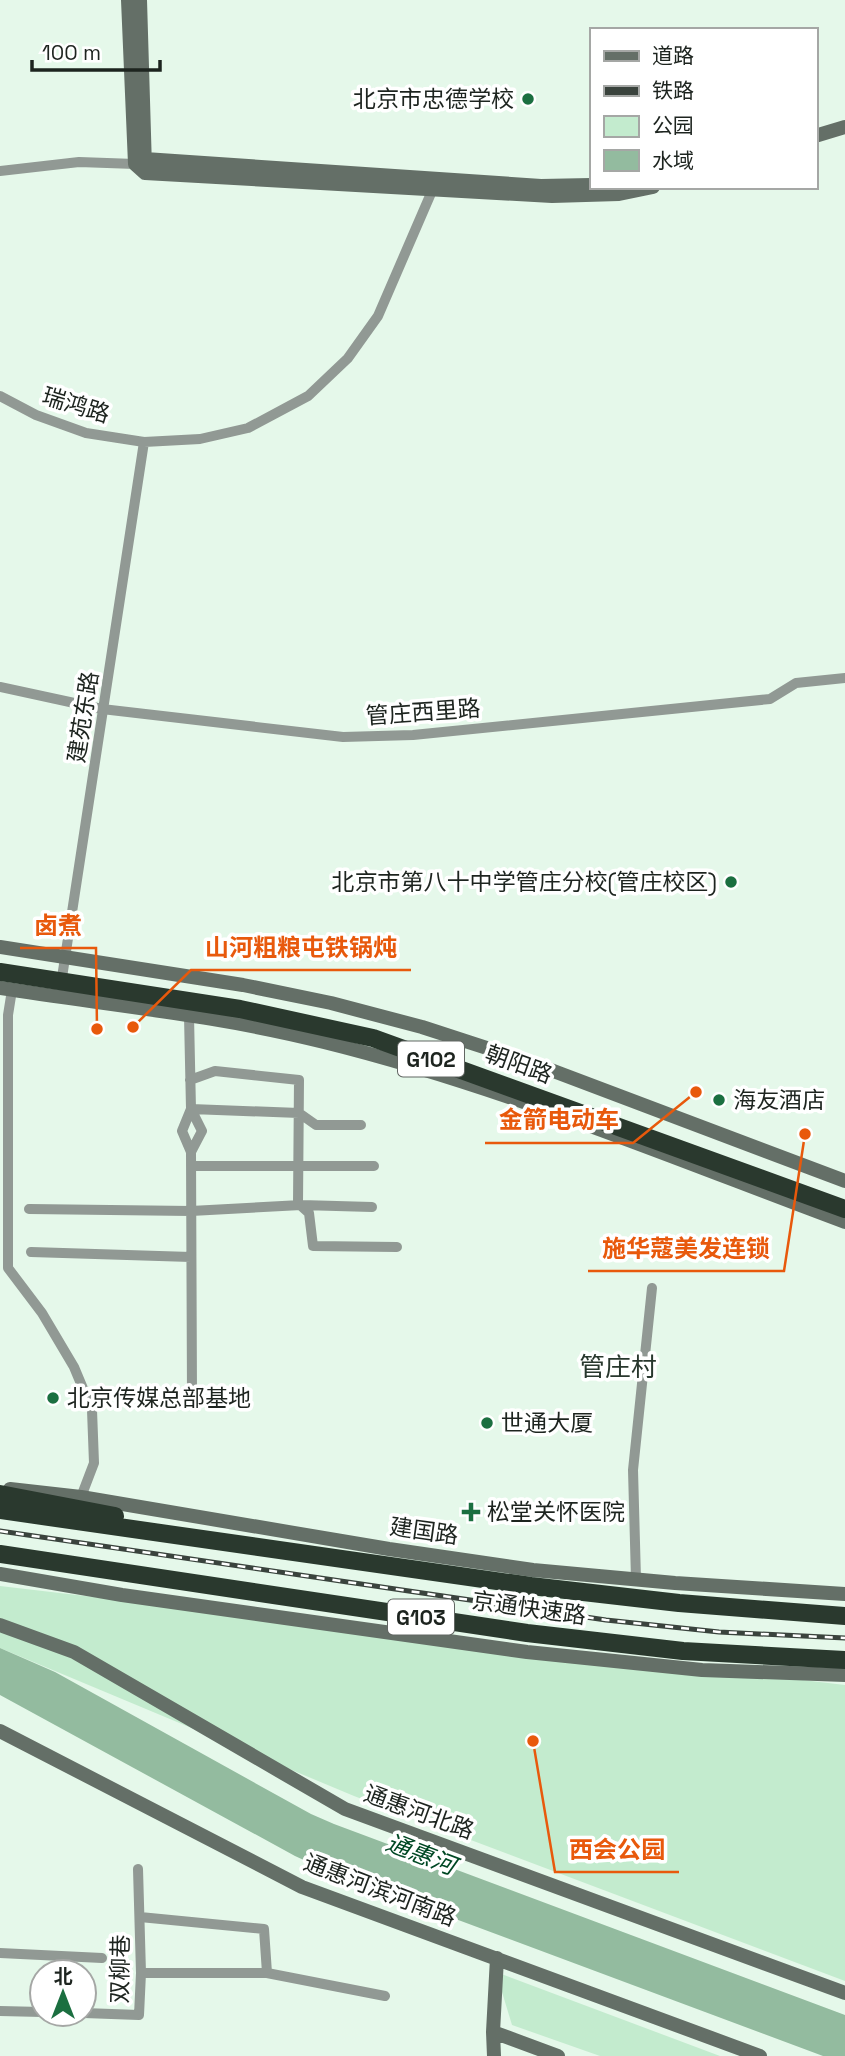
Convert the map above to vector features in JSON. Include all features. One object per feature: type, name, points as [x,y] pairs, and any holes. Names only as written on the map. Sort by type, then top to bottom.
[{"type":"highway","name":"朝阳路","points":[[0,963],[62,978],[240,1009],[373,1038],[845,1209]]},
{"type":"highway","name":"朝阳路","points":[[0,972],[242,1000],[375,1030],[845,1198]]},
{"type":"highway","points":[[0,1494],[111,1515],[230,1545]]},
{"type":"highway","name":"京通快速路","points":[[0,1510],[531,1587],[679,1603],[845,1616]]},
{"type":"highway","name":"京通快速路","points":[[0,1554],[527,1633],[683,1651],[845,1660]]},
{"type":"street","points":[[128,0],[142,166]]},
{"type":"street","points":[[140,0],[142,166]]},
{"type":"street","points":[[817,125],[845,117]]},
{"type":"street","points":[[817,135],[845,127]]},
{"type":"street","points":[[0,171],[79,162],[541,186],[590,185]]},
{"type":"street","points":[[142,166],[432,191],[586,197],[643,189]]},
{"type":"street","name":"瑞鸿路","points":[[0,396],[36,415],[86,433],[144,442],[200,439],[248,428],[308,396],[348,359],[378,316],[432,191]]},
{"type":"street","name":"建苑东路","points":[[62,978],[144,442]]},
{"type":"street","name":"管庄西里路","points":[[0,687],[104,709],[343,737],[413,735],[771,699],[796,682],[845,678]]},
{"type":"street","name":"朝阳路","points":[[0,947],[62,978],[189,1016],[322,1041],[409,1064],[512,1097],[845,1222]]},
{"type":"street","name":"朝阳路","points":[[6,989],[62,978],[243,985],[331,1003],[422,1027],[527,1061],[845,1181]]},
{"type":"street","points":[[6,989],[8,1268],[42,1313],[68,1356],[92,1409],[94,1463],[81,1497]]},
{"type":"street","points":[[189,1016],[191,1109],[202,1131],[191,1152]]},
{"type":"street","points":[[190,1080],[215,1071],[299,1080],[298,1203],[309,1213],[313,1246],[397,1247]]},
{"type":"street","points":[[191,1109],[299,1114],[316,1125],[362,1125]]},
{"type":"street","points":[[191,1109],[181,1131],[191,1152],[192,1396]]},
{"type":"street","points":[[191,1166],[374,1166]]},
{"type":"street","points":[[29,1209],[191,1211],[301,1205],[372,1207]]},
{"type":"street","points":[[31,1252],[191,1257]]},
{"type":"street","points":[[635,1579],[633,1470],[653,1289]]},
{"type":"street","name":"建国路","points":[[0,1488],[81,1497],[533,1570],[845,1594]]},
{"type":"street","points":[[0,1574],[121,1595],[527,1652],[702,1670],[845,1675]]},
{"type":"street","name":"通惠河北路","points":[[0,1625],[75,1652],[345,1809],[845,1993]]},
{"type":"street","name":"通惠河滨河南路","points":[[0,1731],[302,1887],[760,2056]]},
{"type":"street","name":"双柳巷","points":[[98,2014],[139,2015],[141,1973],[138,1869]]},
{"type":"street","points":[[140,1917],[264,1929],[267,1973]]},
{"type":"street","points":[[0,1953],[103,1958]]},
{"type":"street","points":[[494,2056],[496,1958]]},
{"type":"street","points":[[141,1973],[267,1973],[385,1996]]},
{"type":"street","points":[[0,2011],[28,2012]]},
{"type":"street","points":[[493,2032],[558,2056]]},
{"type":"green space","points":[[0,1586],[845,1685],[845,1981],[354,1796],[0,1648]]},
{"type":"green space","points":[[496,1972],[720,2056],[600,2056],[512,2025]]},
{"type":"water","points":[[0,1648],[55,1672],[311,1814],[334,1824],[845,2015],[845,2056],[823,2056],[332,1873],[295,1856],[0,1695]]},
{"type":"railway","points":[[0,1531],[606,1620],[719,1632],[845,1638]]},
{"type":"place","name":"北京市忠德学校","points":[[528,99]]},
{"type":"place","name":"北京市第八十中学管庄分校(管庄校区)","points":[[731,882]]},
{"type":"place","name":"山河粗粮屯铁锅炖","points":[[133,1027]]},
{"type":"place","name":"卤煮","points":[[97,1029]]},
{"type":"place","name":"金箭电动车","points":[[696,1092]]},
{"type":"place","name":"海友酒店","points":[[719,1100]]},
{"type":"place","name":"施华蔻美发连锁","points":[[805,1134]]},
{"type":"place","name":"北京传媒总部基地","points":[[53,1398]]},
{"type":"place","name":"世通大厦","points":[[487,1423]]},
{"type":"place","name":"松堂关怀医院","points":[[471,1512]]},
{"type":"place","name":"西会公园","points":[[533,1741]]},
{"type":"district","name":"管庄村","points":[[618,1367]]},
{"type":"water label","name":"通惠河","points":[[421,1854]]}]
